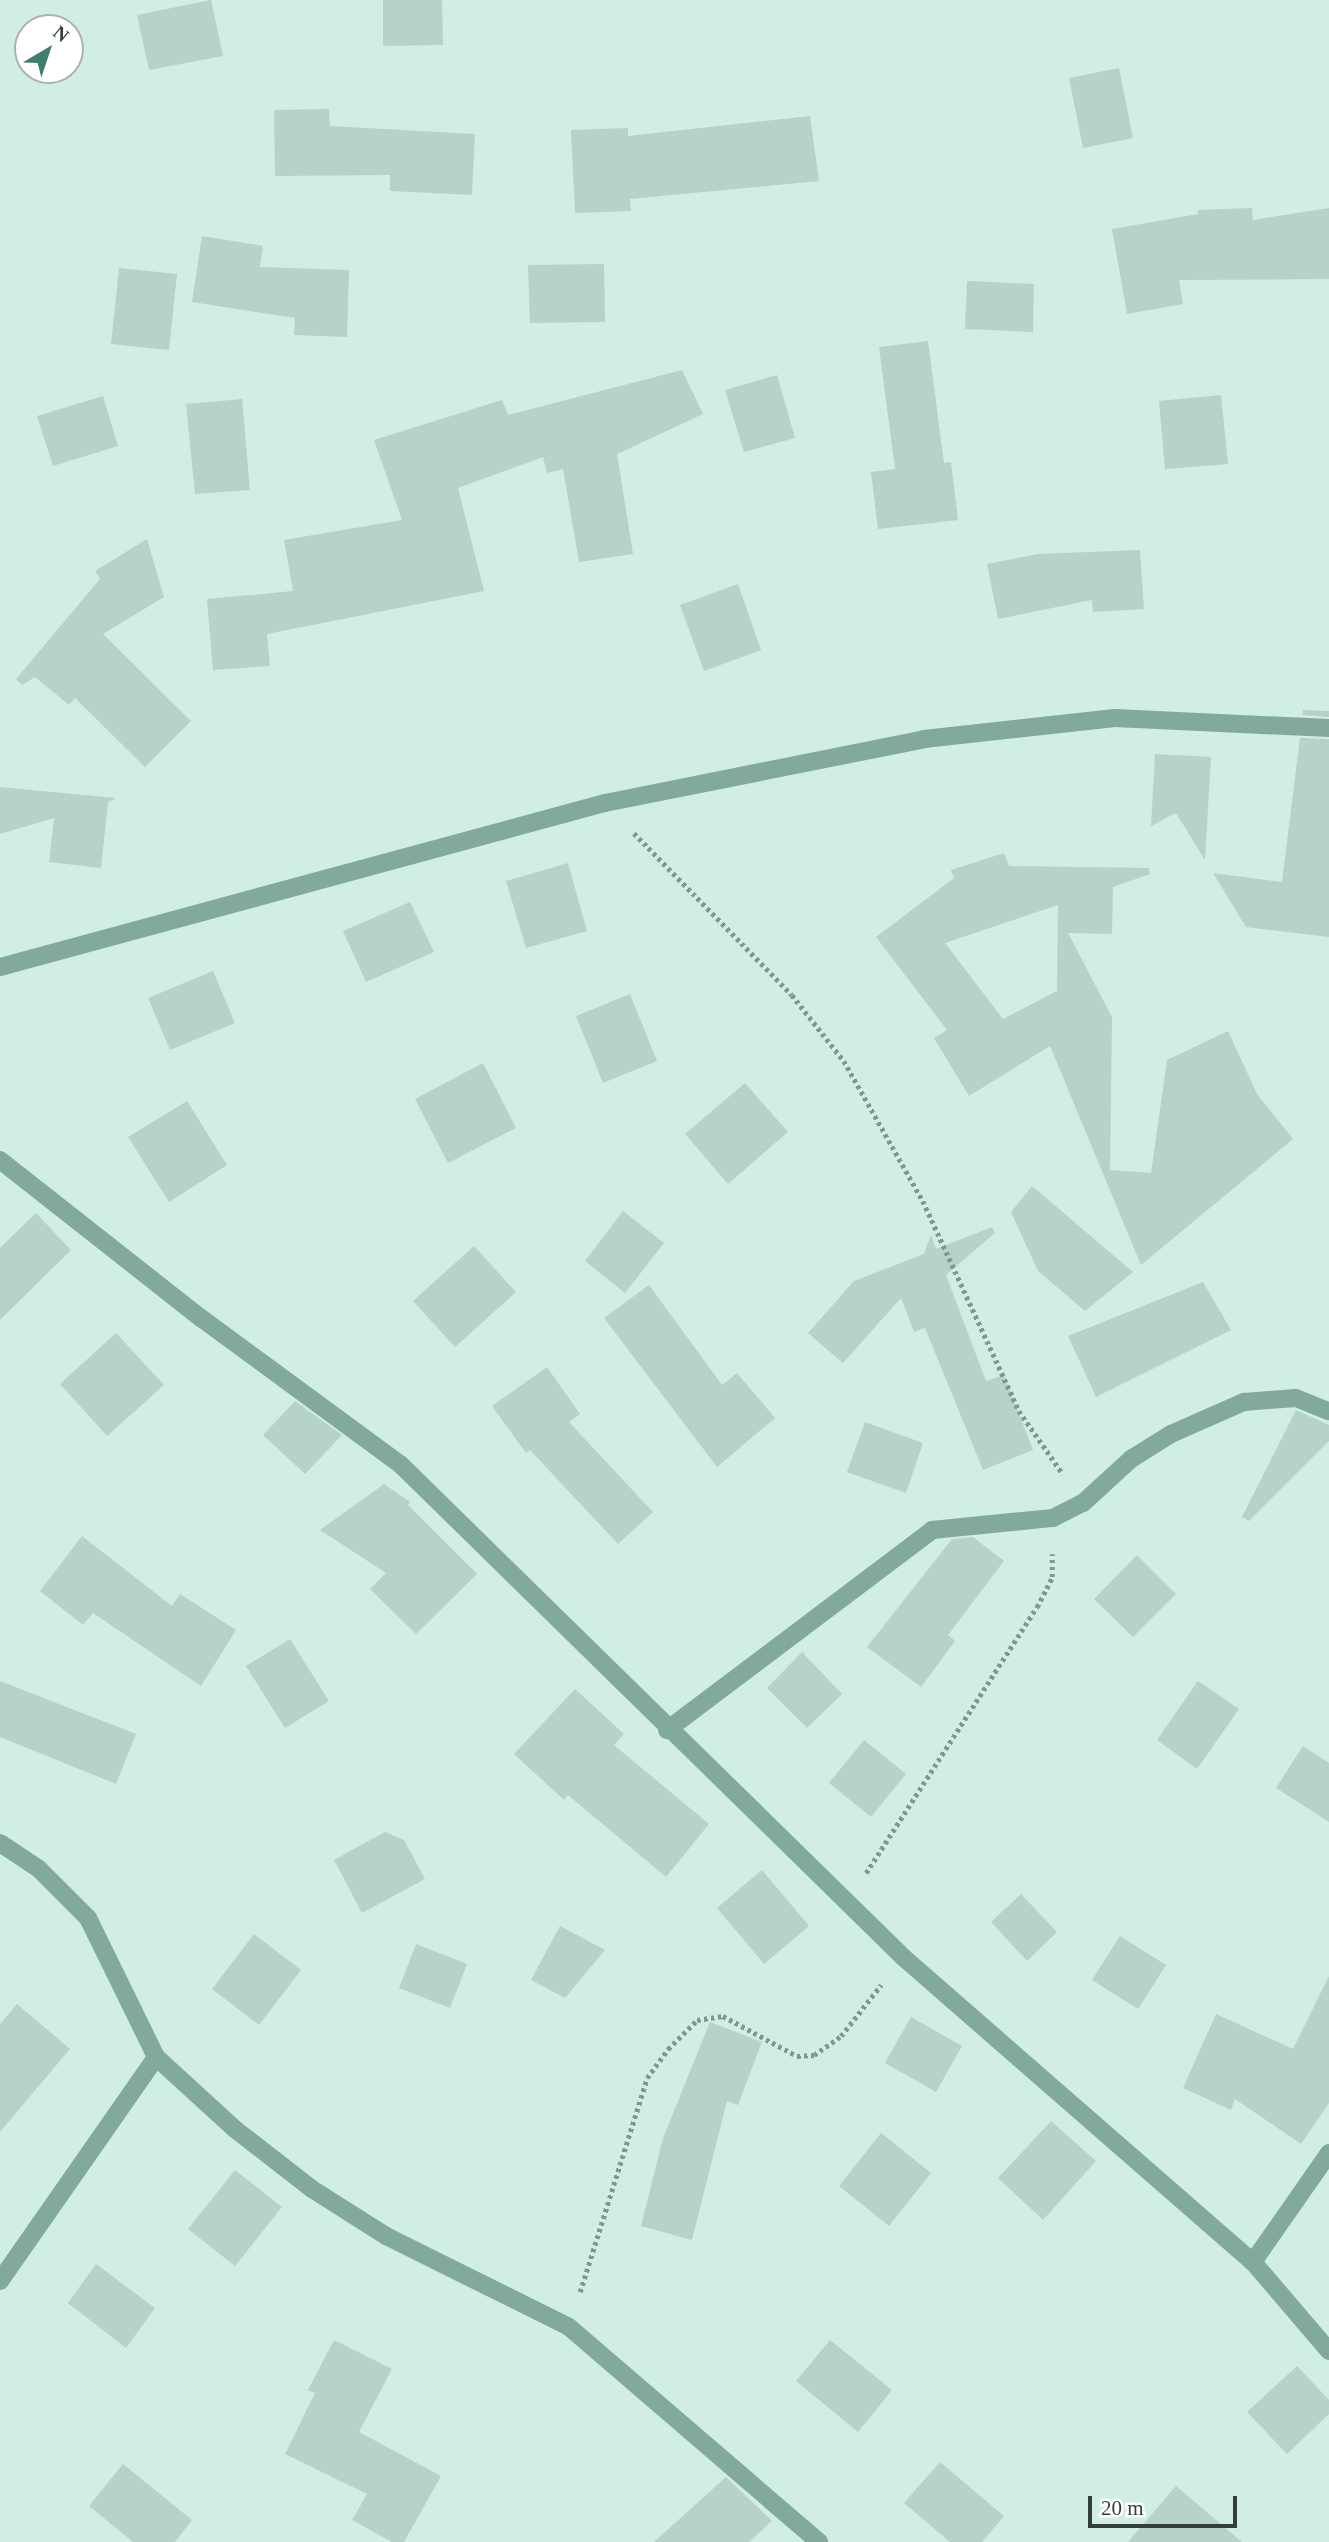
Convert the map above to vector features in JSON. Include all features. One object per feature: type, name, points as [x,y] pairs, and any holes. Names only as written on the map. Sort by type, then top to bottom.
[{"type":"street","points":[[0,967],[604,803],[924,739],[1102,720],[1329,728]]},
{"type":"street","points":[[0,1160],[201,1318],[400,1464],[518,1576],[667,1730],[903,1957],[1253,2262],[1329,2351]]},
{"type":"street","points":[[667,1730],[932,1530],[1052,1518],[1083,1503],[1131,1459],[1171,1434],[1244,1402],[1296,1398],[1329,1411]]},
{"type":"street","points":[[0,1843],[39,1869],[88,1918],[156,2057],[236,2130],[312,2189],[386,2236],[569,2327],[819,2542]]},
{"type":"street","points":[[0,2281],[156,2057]]},
{"type":"street","points":[[1253,2262],[1329,2153]]},
{"type":"path","points":[[604,803],[792,995],[844,1061],[923,1201],[1019,1411],[1083,1503]]},
{"type":"path","points":[[848,1902],[1037,1607],[1052,1577],[1052,1518]]},
{"type":"path","points":[[569,2327],[647,2078],[668,2049],[697,2020],[723,2016],[797,2056],[814,2055],[841,2036],[903,1957]]},
{"type":"building","points":[[211,0],[223,56],[149,70],[137,15]]},
{"type":"building","points":[[383,0],[442,0],[443,45],[383,46]]},
{"type":"building","points":[[1119,68],[1133,138],[1083,148],[1069,78]]},
{"type":"building","points":[[329,109],[330,126],[475,134],[472,195],[390,191],[390,175],[275,176],[274,110]]},
{"type":"building","points":[[810,116],[819,181],[630,199],[631,211],[575,213],[571,130],[628,128],[628,136]]},
{"type":"building","points":[[1252,208],[1253,220],[1329,208],[1329,279],[1179,280],[1183,304],[1127,314],[1112,229],[1198,214],[1198,210]]},
{"type":"building","points":[[202,236],[263,246],[260,267],[349,270],[347,337],[294,335],[295,318],[192,302]]},
{"type":"building","points":[[604,264],[605,322],[530,323],[528,265]]},
{"type":"building","points":[[119,268],[177,274],[169,350],[111,344]]},
{"type":"building","points":[[967,281],[1034,284],[1033,332],[965,329]]},
{"type":"building","points":[[928,341],[944,463],[951,462],[958,520],[878,529],[871,472],[895,469],[879,347]]},
{"type":"building","points":[[682,370],[703,414],[617,454],[633,554],[579,562],[563,469],[547,473],[543,457],[458,488],[484,591],[267,634],[270,666],[213,670],[207,599],[293,591],[284,540],[402,520],[374,440],[502,400],[508,415]]},
{"type":"building","points":[[777,375],[795,438],[744,452],[725,390]]},
{"type":"building","points":[[1221,395],[1228,464],[1165,469],[1159,401]]},
{"type":"building","points":[[103,396],[118,446],[53,466],[37,416]]},
{"type":"building","points":[[242,399],[250,490],[195,494],[186,404]]},
{"type":"building","points":[[147,539],[164,597],[103,634],[191,721],[145,767],[75,698],[69,705],[35,677],[22,685],[16,679],[100,579],[95,571]]},
{"type":"building","points":[[1140,550],[1144,609],[1093,612],[1092,600],[998,619],[987,564],[1038,554]]},
{"type":"building","points":[[738,584],[761,650],[704,671],[680,605]]},
{"type":"building","points":[[1303,710],[1329,711],[1329,717],[1303,715]]},
{"type":"building","points":[[1300,738],[1329,739],[1329,937],[1246,927],[1213,873],[1282,882]]},
{"type":"building","points":[[1155,754],[1211,757],[1205,860],[1176,813],[1151,826]]},
{"type":"building","points":[[0,787],[116,798],[108,802],[101,868],[49,862],[54,818],[0,834]]},
{"type":"building","points":[[1004,853],[1009,866],[1149,868],[1150,874],[1113,887],[1112,934],[1068,933],[1112,1017],[1110,1170],[1151,1173],[1167,1060],[1228,1031],[1257,1094],[1293,1139],[1141,1265],[1050,1046],[969,1096],[934,1038],[947,1030],[876,937],[954,878],[951,870]],"holes":[[[1058,905],[1057,991],[1003,1019],[945,943]]]},
{"type":"building","points":[[568,863],[587,931],[526,948],[506,881]]},
{"type":"building","points":[[410,902],[434,952],[366,982],[343,931]]},
{"type":"building","points":[[213,971],[235,1023],[170,1050],[148,998]]},
{"type":"building","points":[[630,994],[657,1061],[603,1083],[576,1016]]},
{"type":"building","points":[[483,1063],[516,1128],[448,1163],[415,1099]]},
{"type":"building","points":[[745,1083],[788,1132],[728,1184],[685,1134]]},
{"type":"building","points":[[187,1101],[227,1165],[169,1202],[128,1137]]},
{"type":"building","points":[[1032,1186],[1133,1272],[1085,1311],[1038,1271],[1011,1212]]},
{"type":"building","points":[[623,1211],[664,1243],[625,1293],[585,1261]]},
{"type":"building","points":[[36,1213],[71,1250],[0,1320],[0,1248]]},
{"type":"building","points":[[992,1227],[995,1233],[946,1275],[986,1381],[1004,1375],[1033,1450],[983,1470],[925,1328],[914,1332],[901,1298],[843,1363],[808,1333],[854,1281],[924,1254],[931,1235],[936,1249]]},
{"type":"building","points":[[474,1246],[516,1292],[455,1347],[413,1301]]},
{"type":"building","points":[[1203,1282],[1231,1330],[1096,1397],[1068,1336]]},
{"type":"building","points":[[649,1285],[722,1385],[737,1373],[775,1418],[717,1467],[604,1318]]},
{"type":"building","points":[[116,1333],[164,1385],[107,1436],[60,1384]]},
{"type":"building","points":[[547,1367],[580,1414],[569,1422],[653,1512],[618,1544],[530,1450],[526,1453],[492,1406]]},
{"type":"building","points":[[295,1401],[342,1435],[305,1474],[263,1435]]},
{"type":"building","points":[[1296,1410],[1329,1425],[1329,1441],[1249,1521],[1242,1517]]},
{"type":"building","points":[[865,1422],[923,1443],[906,1493],[847,1472]]},
{"type":"building","points":[[384,1484],[410,1502],[408,1505],[477,1574],[416,1634],[370,1589],[386,1573],[320,1530]]},
{"type":"building","points":[[82,1536],[172,1606],[180,1594],[236,1630],[201,1686],[93,1613],[83,1625],[40,1591]]},
{"type":"building","points":[[973,1537],[1004,1561],[948,1635],[955,1641],[921,1687],[867,1647],[952,1539]]},
{"type":"building","points":[[1137,1555],[1176,1594],[1133,1637],[1094,1599]]},
{"type":"building","points":[[290,1639],[329,1701],[285,1728],[246,1666]]},
{"type":"building","points":[[802,1652],[842,1694],[807,1728],[767,1688]]},
{"type":"building","points":[[0,1681],[136,1734],[116,1784],[0,1737]]},
{"type":"building","points":[[1198,1681],[1239,1709],[1197,1769],[1157,1740]]},
{"type":"building","points":[[575,1689],[624,1734],[614,1745],[709,1824],[666,1877],[568,1795],[564,1800],[514,1754]]},
{"type":"building","points":[[864,1740],[906,1774],[871,1817],[829,1783]]},
{"type":"building","points":[[1303,1746],[1329,1763],[1329,1822],[1276,1788]]},
{"type":"building","points":[[385,1832],[404,1840],[425,1879],[362,1913],[334,1860]]},
{"type":"building","points":[[762,1870],[809,1926],[764,1964],[717,1908]]},
{"type":"building","points":[[1021,1894],[1057,1932],[1027,1961],[991,1922]]},
{"type":"building","points":[[560,1926],[605,1950],[565,1998],[531,1980]]},
{"type":"building","points":[[254,1934],[301,1970],[259,2025],[212,1989]]},
{"type":"building","points":[[1120,1936],[1166,1965],[1138,2009],[1092,1980]]},
{"type":"building","points":[[416,1944],[467,1964],[450,2008],[399,1988]]},
{"type":"building","points":[[1329,1976],[1329,2103],[1301,2144],[1235,2099],[1231,2110],[1183,2088],[1216,2014],[1293,2049]]},
{"type":"building","points":[[17,2004],[70,2049],[0,2132],[0,2024]]},
{"type":"building","points":[[911,2017],[962,2046],[936,2092],[885,2063]]},
{"type":"building","points":[[710,2022],[762,2042],[738,2105],[727,2101],[692,2240],[641,2226],[663,2138]]},
{"type":"building","points":[[1051,2121],[1096,2161],[1043,2220],[998,2178]]},
{"type":"building","points":[[881,2133],[931,2173],[889,2226],[839,2186]]},
{"type":"building","points":[[235,2170],[282,2207],[235,2266],[188,2229]]},
{"type":"building","points":[[96,2264],[155,2308],[126,2348],[68,2303]]},
{"type":"building","points":[[334,2340],[392,2369],[359,2432],[441,2476],[404,2542],[392,2542],[352,2520],[367,2494],[285,2454],[315,2393],[308,2390]]},
{"type":"building","points":[[830,2340],[892,2390],[858,2432],[796,2381]]},
{"type":"building","points":[[1297,2366],[1329,2400],[1329,2414],[1287,2454],[1247,2412]]},
{"type":"building","points":[[940,2462],[1004,2516],[982,2542],[950,2542],[904,2503]]},
{"type":"building","points":[[123,2464],[192,2520],[175,2542],[133,2542],[89,2506]]},
{"type":"building","points":[[726,2477],[772,2521],[749,2542],[654,2542]]},
{"type":"building","points":[[1176,2486],[1242,2542],[1128,2542]]}]
